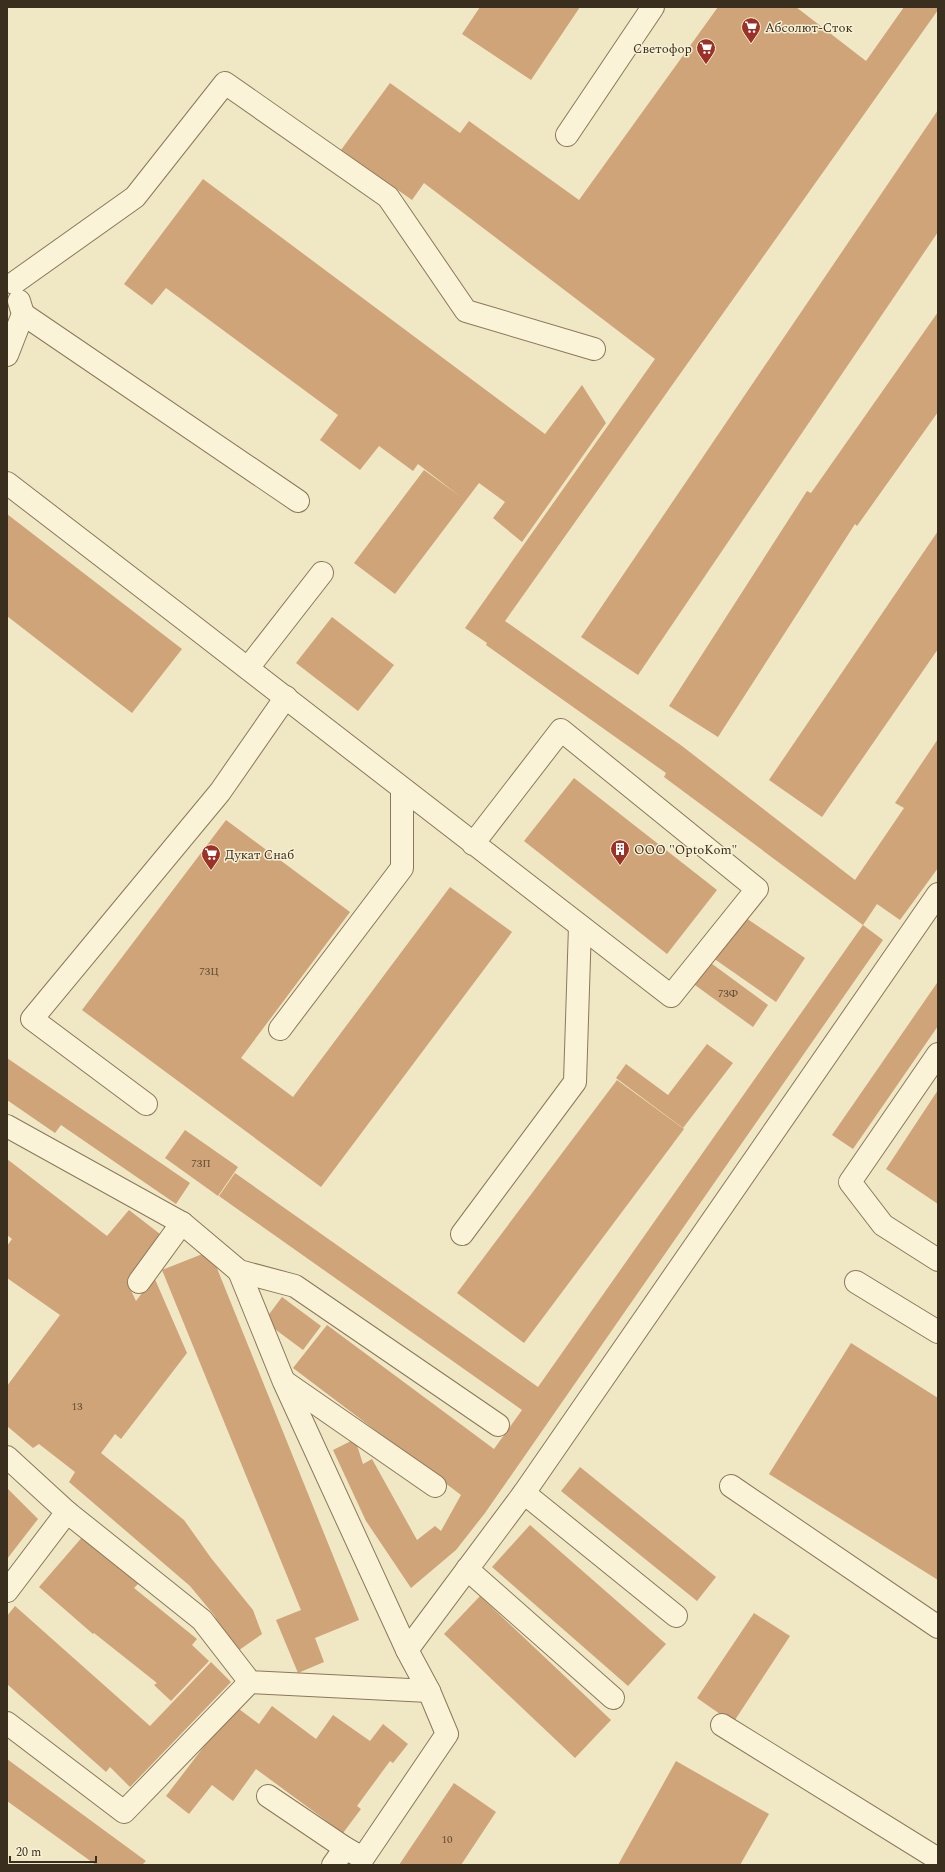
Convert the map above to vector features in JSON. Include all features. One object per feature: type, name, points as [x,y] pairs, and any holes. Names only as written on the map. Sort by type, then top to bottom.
[{"type":"lane","points":[[567,135],[653,7]]},
{"type":"lane","points":[[298,501],[23,314],[11,281],[136,197],[225,83],[388,197],[466,311],[594,349]]},
{"type":"lane","points":[[7,355],[23,314]]},
{"type":"lane","points":[[7,483],[286,697],[402,789],[671,996],[757,889],[561,730],[474,844]]},
{"type":"lane","points":[[248,668],[322,573]]},
{"type":"lane","points":[[146,1104],[32,1019],[220,792],[286,697]]},
{"type":"lane","points":[[280,1029],[402,868],[402,789]]},
{"type":"lane","points":[[407,1650],[524,1493],[938,894]]},
{"type":"lane","points":[[462,1234],[575,1082],[580,926]]},
{"type":"lane","points":[[938,1054],[850,1182],[883,1225],[938,1260]]},
{"type":"lane","points":[[7,1126],[182,1223],[239,1271],[295,1286],[498,1425]]},
{"type":"lane","points":[[139,1282],[182,1223]]},
{"type":"lane","points":[[239,1271],[284,1382],[407,1650],[429,1691],[447,1734],[363,1858],[339,1857],[268,1796]]},
{"type":"lane","points":[[856,1282],[938,1332]]},
{"type":"lane","points":[[284,1382],[435,1486]]},
{"type":"lane","points":[[7,1457],[67,1512],[202,1620],[250,1682]]},
{"type":"lane","points":[[730,1486],[938,1627]]},
{"type":"lane","points":[[524,1493],[676,1616]]},
{"type":"lane","points":[[7,1591],[67,1512]]},
{"type":"lane","points":[[467,1569],[613,1698]]},
{"type":"lane","points":[[7,1723],[124,1812],[250,1682],[429,1691]]},
{"type":"lane","points":[[722,1725],[938,1859]]},
{"type":"building","points":[[480,7],[580,7],[531,80],[462,34]]},
{"type":"building","points":[[718,7],[796,7],[866,61],[904,7],[938,7],[938,10],[505,621],[682,746],[855,880],[904,808],[895,803],[938,739],[938,868],[900,920],[877,904],[863,925],[664,777],[666,773],[486,645],[487,643],[465,628],[655,359],[424,183],[412,200],[341,150],[390,83],[460,133],[469,121],[579,200]]},
{"type":"building","points":[[938,110],[938,232],[638,675],[581,637]]},
{"type":"building","points":[[203,179],[545,434],[582,385],[606,423],[522,542],[493,518],[505,502],[479,483],[395,594],[354,563],[424,470],[461,497],[418,464],[413,471],[379,446],[360,470],[320,440],[338,415],[166,288],[152,305],[124,284]]},
{"type":"building","points":[[938,312],[938,412],[857,526],[855,524],[718,737],[669,706],[807,491],[811,493]]},
{"type":"building","points":[[7,514],[182,649],[132,713],[7,616]]},
{"type":"building","points":[[938,531],[938,649],[822,817],[769,780]]},
{"type":"building","points":[[332,617],[394,665],[358,711],[296,663]]},
{"type":"building","name":"OOO \"OptoKom\"","points":[[574,778],[717,890],[667,954],[524,841]]},
{"type":"building","points":[[226,820],[350,912],[241,1058],[293,1097],[450,887],[512,932],[321,1187],[82,1010]]},
{"type":"building","points":[[743,916],[805,958],[776,1002],[713,958]]},
{"type":"building","points":[[863,925],[883,940],[485,1513],[456,1550],[411,1588],[366,1521],[333,1450],[355,1439],[363,1464],[372,1459],[417,1540],[435,1526],[441,1531],[461,1495],[293,1368],[327,1325],[494,1449],[522,1410],[219,1196],[235,1173],[538,1387]]},
{"type":"building","points":[[704,958],[768,1005],[753,1027],[688,980]]},
{"type":"building","points":[[937,983],[938,1026],[853,1149],[832,1135]]},
{"type":"building","points":[[707,1044],[733,1063],[683,1128],[616,1078],[626,1064],[668,1095]]},
{"type":"building","points":[[7,1058],[190,1183],[176,1204],[61,1125],[55,1133],[7,1100]]},
{"type":"building","points":[[617,1080],[684,1129],[524,1343],[457,1293]]},
{"type":"building","points":[[938,1090],[938,1204],[886,1169]]},
{"type":"building","points":[[185,1130],[238,1167],[218,1196],[165,1158]]},
{"type":"building","points":[[7,1159],[107,1236],[129,1210],[160,1234],[127,1282],[136,1301],[154,1277],[187,1353],[121,1439],[115,1434],[101,1453],[184,1520],[211,1558],[253,1610],[262,1634],[235,1653],[214,1615],[190,1586],[69,1482],[75,1472],[39,1444],[33,1448],[7,1426],[7,1386],[60,1315],[7,1278],[7,1246],[12,1239],[7,1235]]},
{"type":"building","points":[[210,1251],[359,1620],[315,1638],[324,1662],[298,1673],[276,1620],[301,1610],[162,1270]]},
{"type":"building","points":[[282,1297],[321,1326],[303,1350],[264,1321]]},
{"type":"building","points":[[851,1343],[938,1398],[938,1580],[769,1474]]},
{"type":"building","points":[[580,1467],[716,1577],[697,1601],[561,1491]]},
{"type":"building","points":[[7,1488],[38,1519],[7,1559]]},
{"type":"building","points":[[530,1525],[666,1644],[628,1686],[492,1567]]},
{"type":"building","points":[[84,1535],[140,1582],[134,1588],[197,1639],[192,1645],[209,1661],[171,1701],[154,1685],[157,1683],[94,1633],[93,1634],[39,1587]]},
{"type":"building","points":[[480,1596],[611,1720],[575,1758],[444,1634]]},
{"type":"building","points":[[15,1606],[150,1726],[211,1662],[231,1682],[130,1787],[110,1767],[106,1772],[7,1684],[7,1616]]},
{"type":"building","points":[[754,1613],[790,1636],[733,1723],[697,1698]]},
{"type":"building","points":[[235,1706],[259,1724],[272,1706],[316,1739],[333,1715],[370,1741],[383,1724],[408,1744],[393,1763],[390,1761],[357,1806],[361,1809],[343,1833],[256,1769],[233,1801],[212,1785],[189,1814],[166,1796]]},
{"type":"building","points":[[7,1759],[146,1861],[142,1865],[96,1865],[7,1801]]},
{"type":"building","points":[[676,1761],[769,1814],[740,1865],[618,1865]]},
{"type":"building","points":[[454,1783],[496,1812],[461,1865],[399,1865]]},
{"type":"place","name":"Абсолют-Сток","points":[[751,44]]},
{"type":"place","name":"Светофор","points":[[706,65]]},
{"type":"place","name":"OOO \"OptoKom\"","points":[[620,866]]},
{"type":"place","name":"Дукат Снаб","points":[[211,871]]}]
